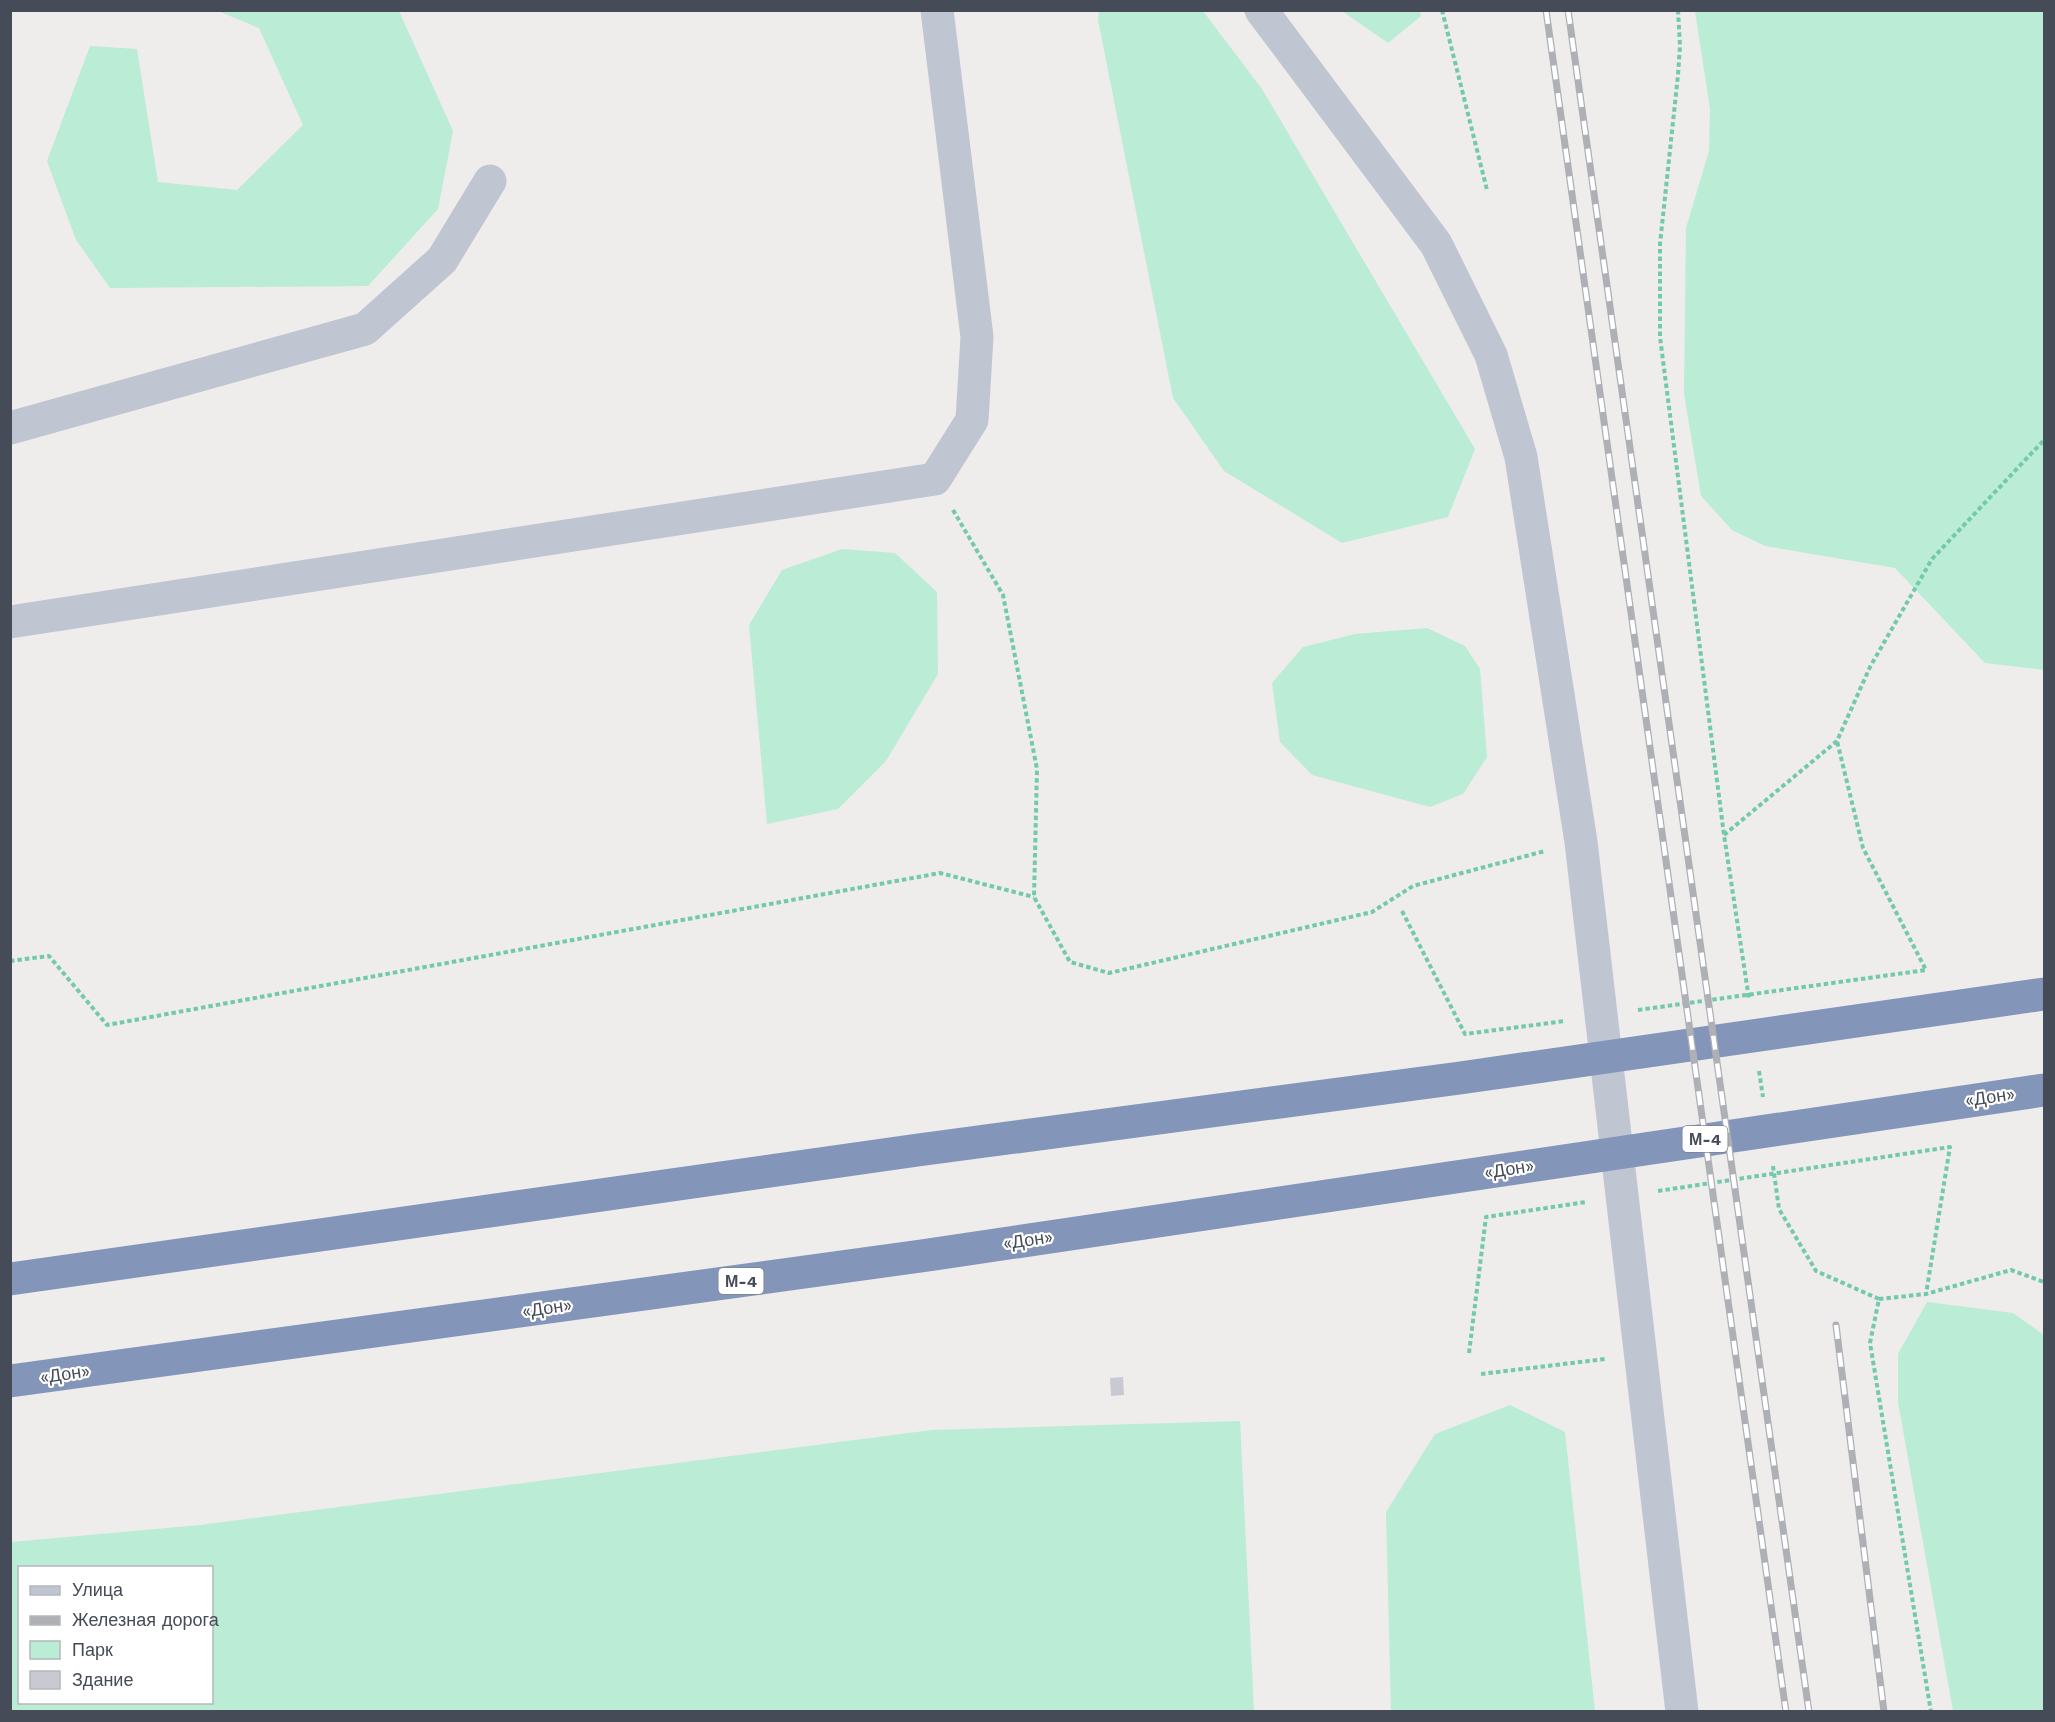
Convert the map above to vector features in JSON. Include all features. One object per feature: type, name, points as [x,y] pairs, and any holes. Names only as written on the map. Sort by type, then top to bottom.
[{"type":"highway","points":[[10,1279],[930,1149],[1460,1078],[2044,994]]},
{"type":"highway","name":"«Дон»","points":[[10,1381],[921,1257],[2044,1090]]},
{"type":"street","points":[[10,622],[935,479],[972,420],[976,337],[937,10]]},
{"type":"street","points":[[1261,10],[1436,244],[1491,356],[1521,458],[1581,842],[1682,1712]]},
{"type":"street","points":[[10,428],[365,328],[442,260],[490,181]]},
{"type":"path","points":[[1442,10],[1487,190]]},
{"type":"path","points":[[1678,10],[1679,65],[1660,244],[1660,337],[1724,835],[1749,1002]]},
{"type":"path","points":[[1724,835],[1837,741],[1870,667],[1932,560],[2044,440]]},
{"type":"path","points":[[935,479],[1003,595],[1037,769],[1034,897],[1070,962],[1109,973],[1372,912],[1413,886],[1581,842]]},
{"type":"path","points":[[1631,1011],[1926,970],[1863,848],[1837,741]]},
{"type":"path","points":[[10,962],[49,957],[107,1025],[940,873],[1034,897]]},
{"type":"path","points":[[1402,911],[1465,1034],[1572,1020]]},
{"type":"path","points":[[1759,1071],[1764,1106]]},
{"type":"path","points":[[1649,1192],[1950,1147],[1926,1294]]},
{"type":"path","points":[[1773,1163],[1779,1209],[1815,1270],[1879,1299],[1926,1294],[2011,1270],[2044,1282]]},
{"type":"path","points":[[1469,1353],[1486,1217],[1591,1201]]},
{"type":"path","points":[[1879,1299],[1870,1343],[1931,1712]]},
{"type":"path","points":[[1481,1374],[1639,1357]]},
{"type":"green space","points":[[218,11],[399,11],[453,131],[438,209],[368,286],[110,288],[76,240],[47,161],[90,46],[137,49],[158,182],[237,190],[303,125],[259,28]]},
{"type":"green space","points":[[1099,11],[1203,11],[1262,89],[1475,449],[1448,517],[1342,543],[1224,471],[1173,398],[1098,20]]},
{"type":"green space","points":[[1342,11],[1420,11],[1421,16],[1388,43]]},
{"type":"green space","points":[[1695,11],[2044,11],[2044,670],[1985,663],[1895,568],[1765,546],[1732,530],[1701,496],[1684,394],[1686,228],[1709,151],[1710,109]]},
{"type":"green space","points":[[842,549],[895,553],[937,592],[938,674],[886,761],[838,809],[767,824],[749,625],[782,570]]},
{"type":"green space","points":[[1427,628],[1465,646],[1480,669],[1487,757],[1463,794],[1430,807],[1312,775],[1280,742],[1272,683],[1303,647],[1355,634]]},
{"type":"green space","points":[[1927,1302],[2013,1313],[2044,1335],[2044,1711],[1953,1711],[1898,1402],[1898,1354]]},
{"type":"green space","points":[[1510,1405],[1565,1432],[1595,1711],[1391,1711],[1386,1512],[1435,1434]]},
{"type":"green space","points":[[1240,1421],[1254,1711],[11,1711],[11,1542],[200,1525],[932,1430]]},
{"type":"building","points":[[1123,1377],[1124,1395],[1111,1396],[1110,1378]]},
{"type":"railway","points":[[1546,10],[1786,1712]]},
{"type":"railway","points":[[1568,10],[1809,1712]]},
{"type":"railway","points":[[1836,1325],[1884,1712]]}]
